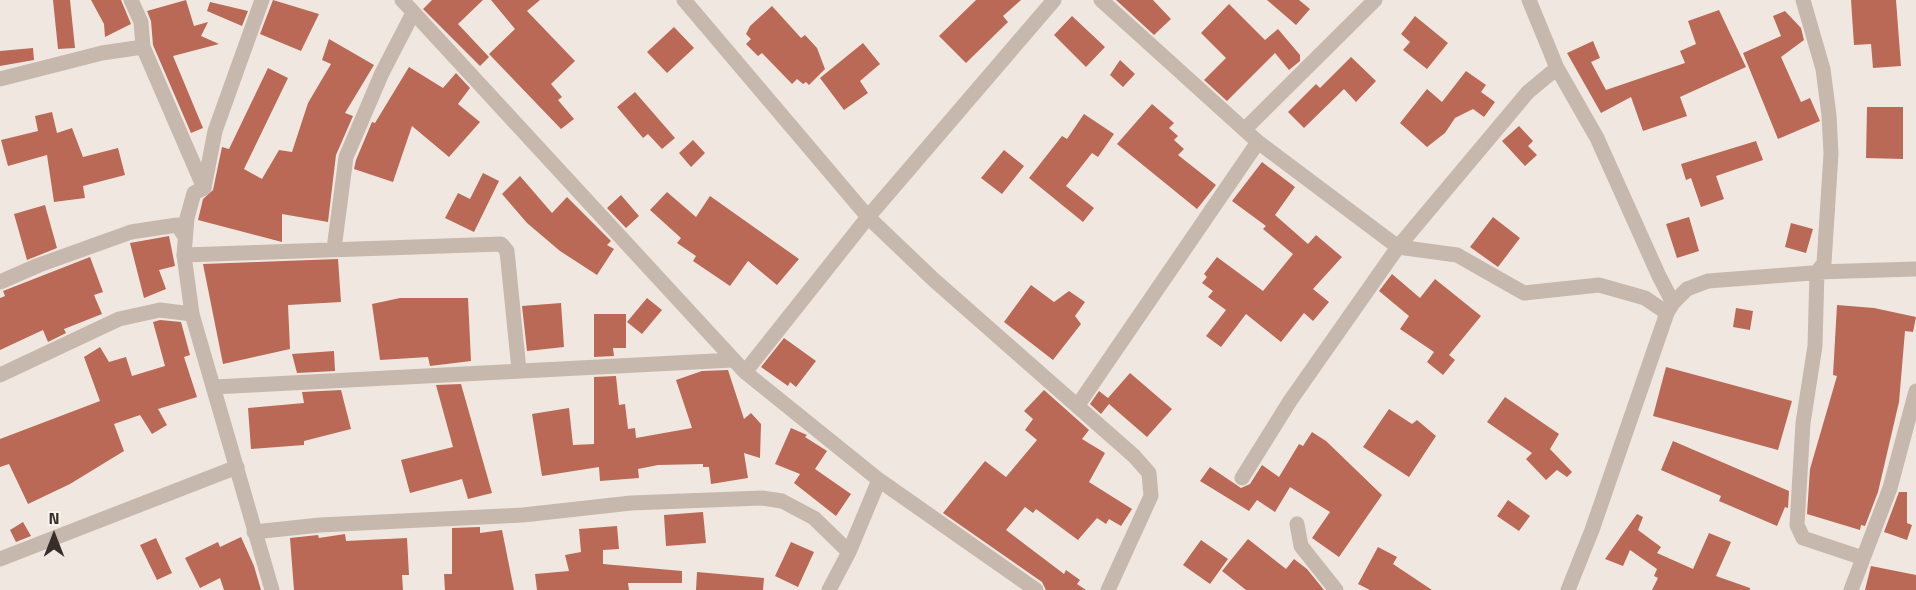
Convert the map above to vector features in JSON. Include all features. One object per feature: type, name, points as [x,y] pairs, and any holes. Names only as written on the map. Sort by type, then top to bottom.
[{"type":"street","points":[[131,0],[141,22],[143,47],[204,188]]},
{"type":"street","points":[[204,188],[215,131],[262,0]]},
{"type":"street","points":[[402,0],[745,372],[879,480],[1036,590]]},
{"type":"street","points":[[684,0],[868,217],[934,280],[1134,456],[1152,480],[1151,496],[1108,590]]},
{"type":"street","points":[[745,372],[868,217],[1054,0]]},
{"type":"street","points":[[1101,0],[1258,142],[1398,247],[1457,255],[1524,293],[1599,285],[1645,298],[1670,308]]},
{"type":"street","points":[[1529,0],[1557,68],[1597,138],[1659,276],[1670,308]]},
{"type":"street","points":[[1803,0],[1823,69],[1830,135],[1826,255],[1817,272],[1815,346],[1803,423],[1797,525],[1803,538],[1863,558]]},
{"type":"street","points":[[1245,129],[1369,2]]},
{"type":"street","points":[[334,249],[345,157],[382,73],[413,13]]},
{"type":"street","points":[[0,79],[102,53],[143,47]]},
{"type":"street","points":[[1242,478],[1290,401],[1398,247],[1528,92],[1557,68]]},
{"type":"street","points":[[1078,405],[1258,142]]},
{"type":"street","points":[[204,188],[194,193],[184,235],[184,255],[192,314],[272,590]]},
{"type":"street","points":[[0,282],[131,232],[177,225],[184,235]]},
{"type":"street","points":[[184,255],[504,245],[507,251],[519,370]]},
{"type":"street","points":[[1568,590],[1592,530],[1670,308],[1687,289],[1708,281],[1817,272],[1916,269]]},
{"type":"street","points":[[0,375],[129,316],[160,310],[192,314]]},
{"type":"street","points":[[214,387],[519,370],[654,366],[733,360]]},
{"type":"street","points":[[1851,590],[1890,488],[1916,392]]},
{"type":"street","points":[[0,559],[237,467]]},
{"type":"street","points":[[828,590],[849,552],[879,480]]},
{"type":"street","points":[[254,532],[320,525],[514,516],[631,503],[762,498],[782,501],[814,518],[849,552]]},
{"type":"street","points":[[1298,524],[1301,546],[1336,590]]},
{"type":"building","points":[[53,0],[70,0],[75,48],[58,49]]},
{"type":"building","points":[[91,0],[121,0],[131,24],[105,37],[104,24]]},
{"type":"building","points":[[186,0],[194,26],[208,22],[201,36],[219,44],[173,56],[203,128],[191,133],[153,45],[151,21],[147,11]]},
{"type":"building","points":[[273,0],[319,14],[301,51],[260,34]]},
{"type":"building","points":[[432,0],[483,0],[458,24],[489,57],[480,66],[423,9]]},
{"type":"building","points":[[491,0],[540,0],[527,11],[575,61],[551,84],[562,97],[558,100],[574,119],[561,129],[489,54],[515,29]]},
{"type":"building","points":[[976,0],[1021,0],[1003,16],[1008,22],[966,63],[939,36]]},
{"type":"building","points":[[1116,0],[1153,0],[1171,19],[1154,35]]},
{"type":"building","points":[[1267,0],[1299,0],[1310,9],[1296,25]]},
{"type":"building","points":[[1851,0],[1896,0],[1901,66],[1873,68],[1871,44],[1854,45]]},
{"type":"building","points":[[210,2],[248,11],[242,26],[207,11]]},
{"type":"building","points":[[1229,4],[1265,40],[1278,29],[1300,55],[1300,61],[1289,70],[1275,53],[1227,101],[1204,80],[1226,58],[1201,33]]},
{"type":"building","points":[[772,6],[801,38],[805,35],[817,48],[825,69],[809,85],[797,79],[792,84],[762,53],[758,56],[746,44],[751,39],[746,34],[750,26]]},
{"type":"building","points":[[1719,10],[1746,67],[1680,97],[1687,116],[1643,131],[1631,97],[1601,113],[1567,53],[1593,41],[1600,58],[1591,62],[1606,90],[1685,63],[1680,51],[1696,44],[1688,21]]},
{"type":"building","points":[[1785,11],[1801,28],[1804,40],[1781,57],[1801,102],[1810,98],[1820,121],[1778,139],[1743,53],[1781,36],[1773,16]]},
{"type":"building","points":[[1072,16],[1105,47],[1086,67],[1054,35]]},
{"type":"building","points":[[1415,16],[1448,43],[1427,69],[1403,50],[1410,42],[1401,34]]},
{"type":"building","points":[[674,27],[694,48],[667,73],[647,52]]},
{"type":"building","points":[[329,39],[374,65],[345,113],[353,116],[336,155],[328,222],[282,214],[282,242],[198,220],[203,199],[213,190],[222,147],[229,149],[268,68],[288,78],[244,169],[262,179],[279,150],[292,152],[308,103],[331,64],[322,60]]},
{"type":"building","points":[[863,43],[880,64],[860,81],[868,93],[844,110],[820,78]]},
{"type":"building","points":[[33,48],[34,60],[0,66],[0,51]]},
{"type":"building","points":[[1351,57],[1376,81],[1356,102],[1344,89],[1304,128],[1288,112],[1316,84],[1320,88]]},
{"type":"building","points":[[1120,60],[1135,74],[1123,87],[1110,75]]},
{"type":"building","points":[[409,67],[443,88],[456,73],[470,88],[458,104],[480,122],[449,157],[412,126],[393,182],[354,169],[372,122],[375,123]]},
{"type":"building","points":[[1466,71],[1486,85],[1481,92],[1495,102],[1484,117],[1473,109],[1455,118],[1445,133],[1427,147],[1400,123],[1427,89],[1442,102]]},
{"type":"building","points":[[635,92],[675,138],[662,149],[648,134],[643,138],[617,107]]},
{"type":"building","points":[[1152,104],[1174,123],[1169,128],[1178,136],[1174,140],[1184,149],[1178,155],[1216,185],[1197,209],[1117,144]]},
{"type":"building","points":[[1867,107],[1903,107],[1903,159],[1866,158]]},
{"type":"building","points":[[52,112],[57,133],[72,128],[83,157],[118,148],[125,175],[83,186],[85,198],[54,202],[47,155],[8,166],[1,140],[38,131],[35,116]]},
{"type":"building","points":[[1084,114],[1114,134],[1098,157],[1092,153],[1066,186],[1094,208],[1083,222],[1029,178],[1062,136],[1067,139]]},
{"type":"building","points":[[1519,126],[1533,141],[1528,146],[1537,155],[1525,166],[1502,141]]},
{"type":"building","points":[[693,140],[705,153],[691,167],[679,153]]},
{"type":"building","points":[[1756,141],[1763,160],[1716,176],[1724,199],[1701,207],[1691,178],[1686,180],[1681,164]]},
{"type":"building","points":[[1004,150],[1024,166],[1002,194],[981,178]]},
{"type":"building","points":[[1262,162],[1295,187],[1275,215],[1308,244],[1316,235],[1342,257],[1313,289],[1329,302],[1313,321],[1304,313],[1281,342],[1246,314],[1221,347],[1206,336],[1226,310],[1208,297],[1213,291],[1202,283],[1207,277],[1204,274],[1217,257],[1263,291],[1293,254],[1263,229],[1266,226],[1232,201]]},
{"type":"building","points":[[483,173],[499,181],[474,232],[445,218],[458,193],[470,199]]},
{"type":"building","points":[[520,176],[552,213],[567,197],[611,241],[607,245],[614,249],[597,275],[560,251],[527,223],[502,194]]},
{"type":"building","points":[[667,192],[696,217],[710,196],[799,259],[777,285],[748,261],[730,286],[693,261],[696,256],[677,243],[681,238],[650,210]]},
{"type":"building","points":[[621,195],[639,216],[626,228],[607,208]]},
{"type":"building","points":[[45,205],[57,248],[27,260],[14,214]]},
{"type":"building","points":[[1493,217],[1520,238],[1498,267],[1470,247]]},
{"type":"building","points":[[1689,217],[1699,251],[1677,258],[1666,224]]},
{"type":"building","points":[[1791,223],[1813,229],[1806,253],[1785,247]]},
{"type":"building","points":[[169,236],[175,266],[159,270],[166,289],[144,298],[130,243]]},
{"type":"building","points":[[90,257],[103,292],[94,295],[102,314],[64,329],[66,333],[48,342],[43,330],[0,350],[0,298],[5,296],[3,291]]},
{"type":"building","points":[[338,259],[341,302],[288,305],[290,349],[223,364],[203,264]]},
{"type":"building","points":[[1392,274],[1420,298],[1435,279],[1481,316],[1449,355],[1455,360],[1443,375],[1427,362],[1434,352],[1400,329],[1409,316],[1379,291]]},
{"type":"building","points":[[1031,285],[1054,302],[1069,291],[1085,302],[1075,316],[1081,324],[1053,360],[1004,322]]},
{"type":"building","points":[[400,298],[468,298],[471,361],[430,366],[428,357],[380,360],[372,304]]},
{"type":"building","points":[[647,298],[662,310],[642,334],[627,322]]},
{"type":"building","points":[[561,303],[564,347],[527,351],[522,306]]},
{"type":"building","points":[[1837,305],[1874,308],[1916,317],[1913,332],[1905,331],[1899,402],[1878,492],[1865,526],[1861,525],[1860,530],[1807,514],[1810,469],[1837,376],[1833,375]]},
{"type":"building","points":[[1736,308],[1753,311],[1750,330],[1733,327]]},
{"type":"building","points":[[594,314],[626,314],[626,348],[613,348],[614,356],[594,357]]},
{"type":"building","points":[[160,320],[181,322],[190,355],[184,357],[197,397],[158,409],[167,425],[152,434],[140,415],[114,424],[124,451],[70,484],[28,504],[9,464],[0,467],[0,439],[100,401],[84,357],[100,347],[109,362],[126,357],[132,376],[165,366],[153,322]]},
{"type":"building","points":[[784,338],[816,361],[796,387],[790,382],[788,386],[761,367]]},
{"type":"building","points":[[334,351],[335,371],[297,373],[292,354]]},
{"type":"building","points":[[1666,367],[1792,401],[1778,450],[1653,416]]},
{"type":"building","points":[[728,370],[744,419],[751,413],[761,424],[760,458],[744,453],[748,478],[711,484],[709,467],[703,467],[703,464],[658,465],[638,469],[639,478],[600,481],[599,467],[542,476],[532,414],[569,408],[573,445],[594,444],[594,377],[616,376],[619,405],[625,404],[628,429],[635,428],[636,438],[692,428],[676,380],[702,371]]},
{"type":"building","points":[[1130,373],[1172,409],[1147,437],[1109,404],[1101,414],[1090,404],[1099,391],[1108,398]]},
{"type":"building","points":[[461,384],[492,493],[468,499],[462,479],[410,493],[401,460],[453,447],[436,385]]},
{"type":"building","points":[[341,390],[351,429],[304,441],[304,445],[251,449],[248,408],[304,403],[302,392]]},
{"type":"building","points":[[1044,390],[1089,430],[1082,439],[1105,453],[1089,482],[1132,509],[1121,526],[1109,519],[1106,524],[1097,518],[1078,540],[1036,509],[1033,513],[1025,507],[1006,530],[1064,574],[1066,570],[1080,580],[1077,584],[1086,590],[1046,590],[1042,582],[943,513],[985,461],[1006,477],[1037,440],[1025,430],[1033,419],[1024,411]]},
{"type":"building","points":[[1505,397],[1559,434],[1550,449],[1572,472],[1567,477],[1557,470],[1546,480],[1526,459],[1532,453],[1487,422]]},
{"type":"building","points":[[1389,409],[1412,424],[1417,420],[1436,436],[1409,477],[1363,447]]},
{"type":"building","points":[[791,428],[807,435],[805,437],[827,451],[815,469],[851,494],[836,516],[794,483],[800,474],[775,464]]},
{"type":"building","points":[[1312,432],[1326,441],[1382,495],[1339,557],[1312,538],[1330,512],[1290,487],[1275,512],[1257,500],[1249,511],[1200,481],[1210,467],[1241,488],[1250,484],[1262,465],[1279,477],[1299,444],[1303,446]]},
{"type":"building","points":[[1673,441],[1789,491],[1788,508],[1785,507],[1777,526],[1719,501],[1721,496],[1661,470]]},
{"type":"building","points":[[1899,492],[1907,492],[1907,523],[1912,525],[1907,540],[1884,532]]},
{"type":"building","points":[[1508,500],[1530,516],[1519,531],[1497,516]]},
{"type":"building","points":[[703,512],[706,543],[666,546],[664,515]]},
{"type":"building","points":[[1637,514],[1643,517],[1638,530],[1661,547],[1657,553],[1693,569],[1709,533],[1731,542],[1716,576],[1750,588],[1750,590],[1652,590],[1658,578],[1654,576],[1657,569],[1630,550],[1623,566],[1605,559]]},
{"type":"building","points":[[23,522],[31,536],[16,542],[10,530]]},
{"type":"building","points":[[617,526],[619,549],[603,550],[603,564],[682,571],[682,583],[628,583],[629,590],[537,590],[535,574],[569,571],[565,555],[581,552],[579,529]]},
{"type":"building","points":[[480,527],[480,533],[502,530],[514,590],[445,590],[444,574],[452,574],[452,528]]},
{"type":"building","points":[[345,534],[346,541],[407,538],[409,575],[402,575],[403,590],[294,590],[290,538],[318,535],[319,538]]},
{"type":"building","points":[[241,537],[254,566],[261,590],[224,590],[220,578],[200,588],[185,558],[218,542],[220,547]]},
{"type":"building","points":[[156,538],[172,573],[157,580],[140,545]]},
{"type":"building","points":[[1248,539],[1286,569],[1294,559],[1307,569],[1324,590],[1246,590],[1222,571]]},
{"type":"building","points":[[1201,540],[1228,559],[1210,584],[1183,565]]},
{"type":"building","points":[[791,542],[814,552],[798,587],[775,576]]},
{"type":"building","points":[[1378,547],[1397,557],[1393,564],[1432,590],[1370,590],[1358,584]]},
{"type":"building","points":[[1871,566],[1916,575],[1916,590],[1865,590]]},
{"type":"building","points":[[697,572],[764,578],[763,590],[696,590]]}]
